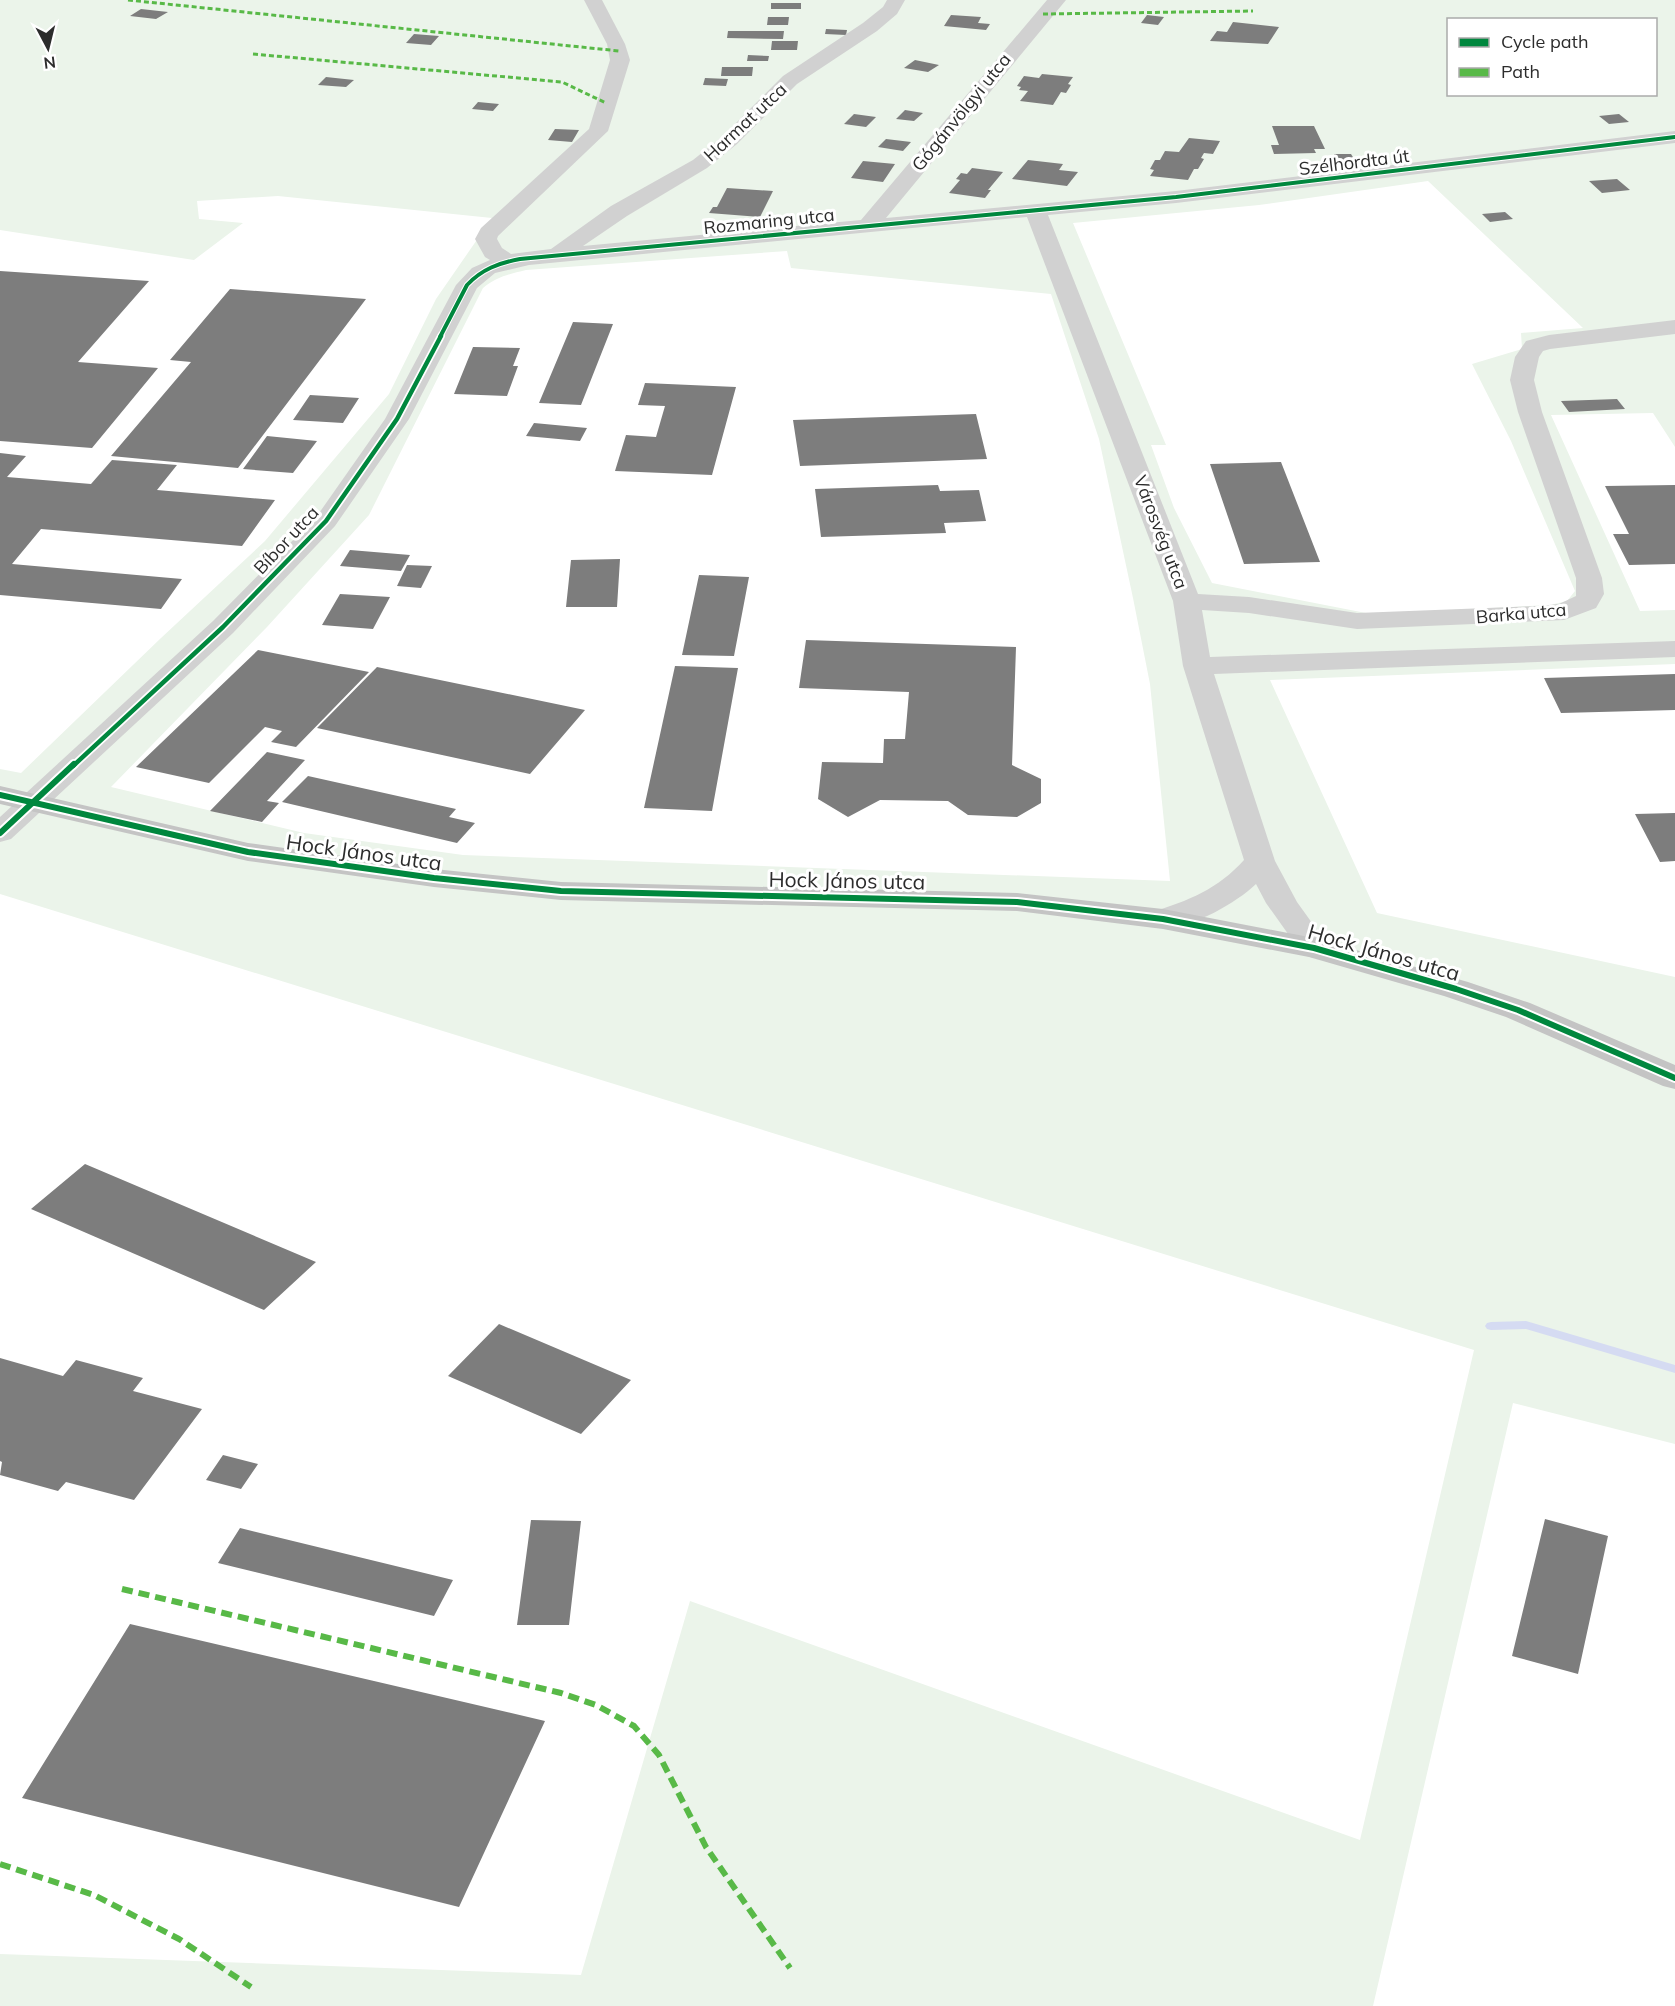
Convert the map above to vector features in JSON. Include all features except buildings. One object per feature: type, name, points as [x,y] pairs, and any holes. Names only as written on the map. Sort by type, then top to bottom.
[{"type":"main road","name":"Hock János utca","points":[[0,795],[248,852],[434,878],[561,891],[1017,902],[1163,919],[1314,948],[1456,989],[1518,1010],[1675,1078]]},
{"type":"street","points":[[506,261],[488,246],[486,239],[489,233],[598,132],[602,121],[620,60],[619,51],[608,25],[593,0]]},
{"type":"street","name":"Harmat utca","points":[[556,256],[619,211],[700,164],[730,140],[790,80],[870,27],[891,10],[896,0]]},
{"type":"street","name":"Gógánvölgyi utca","points":[[867,227],[1035,23],[1057,0]]},
{"type":"street","name":"Szélhordta út","points":[[1036,212],[1316,182],[1675,137]]},
{"type":"street","name":"Rozmaring utca","points":[[506,261],[1036,212]]},
{"type":"street","name":"Városvég utca","points":[[1036,212],[1187,601],[1197,666],[1260,861],[1282,903],[1314,948]]},
{"type":"street","name":"Bíbor utca","points":[[0,833],[223,627],[326,521],[397,418],[467,285],[483,270],[506,261]]},
{"type":"street","name":"Barka utca","points":[[1187,601],[1249,605],[1357,621],[1539,614],[1576,608],[1586,602],[1590,594],[1589,578],[1530,412],[1522,380],[1527,357],[1534,346],[1549,342],[1675,327]]},
{"type":"street","points":[[1197,666],[1675,649]]},
{"type":"street","points":[[1163,919],[1192,911],[1222,897],[1241,884],[1260,861]]},
{"type":"shaded area","points":[[0,0],[1675,0],[1675,447],[1653,413],[1551,415],[1640,611],[1675,610],[1675,664],[1270,680],[1377,913],[1675,977],[1675,1444],[1513,1403],[1373,2006],[0,2006],[0,1954],[581,1975],[690,1601],[1360,1840],[1474,1350],[0,894],[0,769],[21,773],[265,541],[389,394],[436,299],[492,218],[278,196],[197,201],[199,219],[243,223],[194,260],[0,230]],"holes":[[[1428,181],[1583,328],[1521,333],[1522,349],[1472,364],[1511,441],[1575,591],[1567,601],[1550,605],[1371,614],[1212,583],[1174,508],[1151,445],[1166,445],[1073,223],[1259,205]],[[787,251],[791,268],[1051,294],[1099,439],[1133,598],[1150,684],[1170,881],[463,855],[304,833],[111,787],[267,627],[369,515],[483,288],[503,276],[526,270]]]},
{"type":"waterway","points":[[1491,1326],[1526,1325],[1675,1369]]},
{"type":"marked path","points":[[128,0],[619,51]]},
{"type":"marked path","points":[[1043,14],[1253,11]]},
{"type":"marked path","points":[[253,54],[562,82],[579,88],[606,103]]},
{"type":"marked path","points":[[122,1589],[561,1693],[596,1705],[634,1726],[659,1755],[706,1847],[790,1968]]},
{"type":"marked path","points":[[0,1864],[94,1895],[179,1939],[251,1987]]},
{"type":"cycle path","points":[[0,833],[223,627],[326,521],[397,419],[467,285],[473,278],[495,265],[529,258],[1176,197],[1675,137]]},
{"type":"cycle path","points":[[0,795],[248,852],[434,878],[561,891],[1017,902],[1163,919],[1314,948],[1456,989],[1518,1010],[1675,1078]]}]
